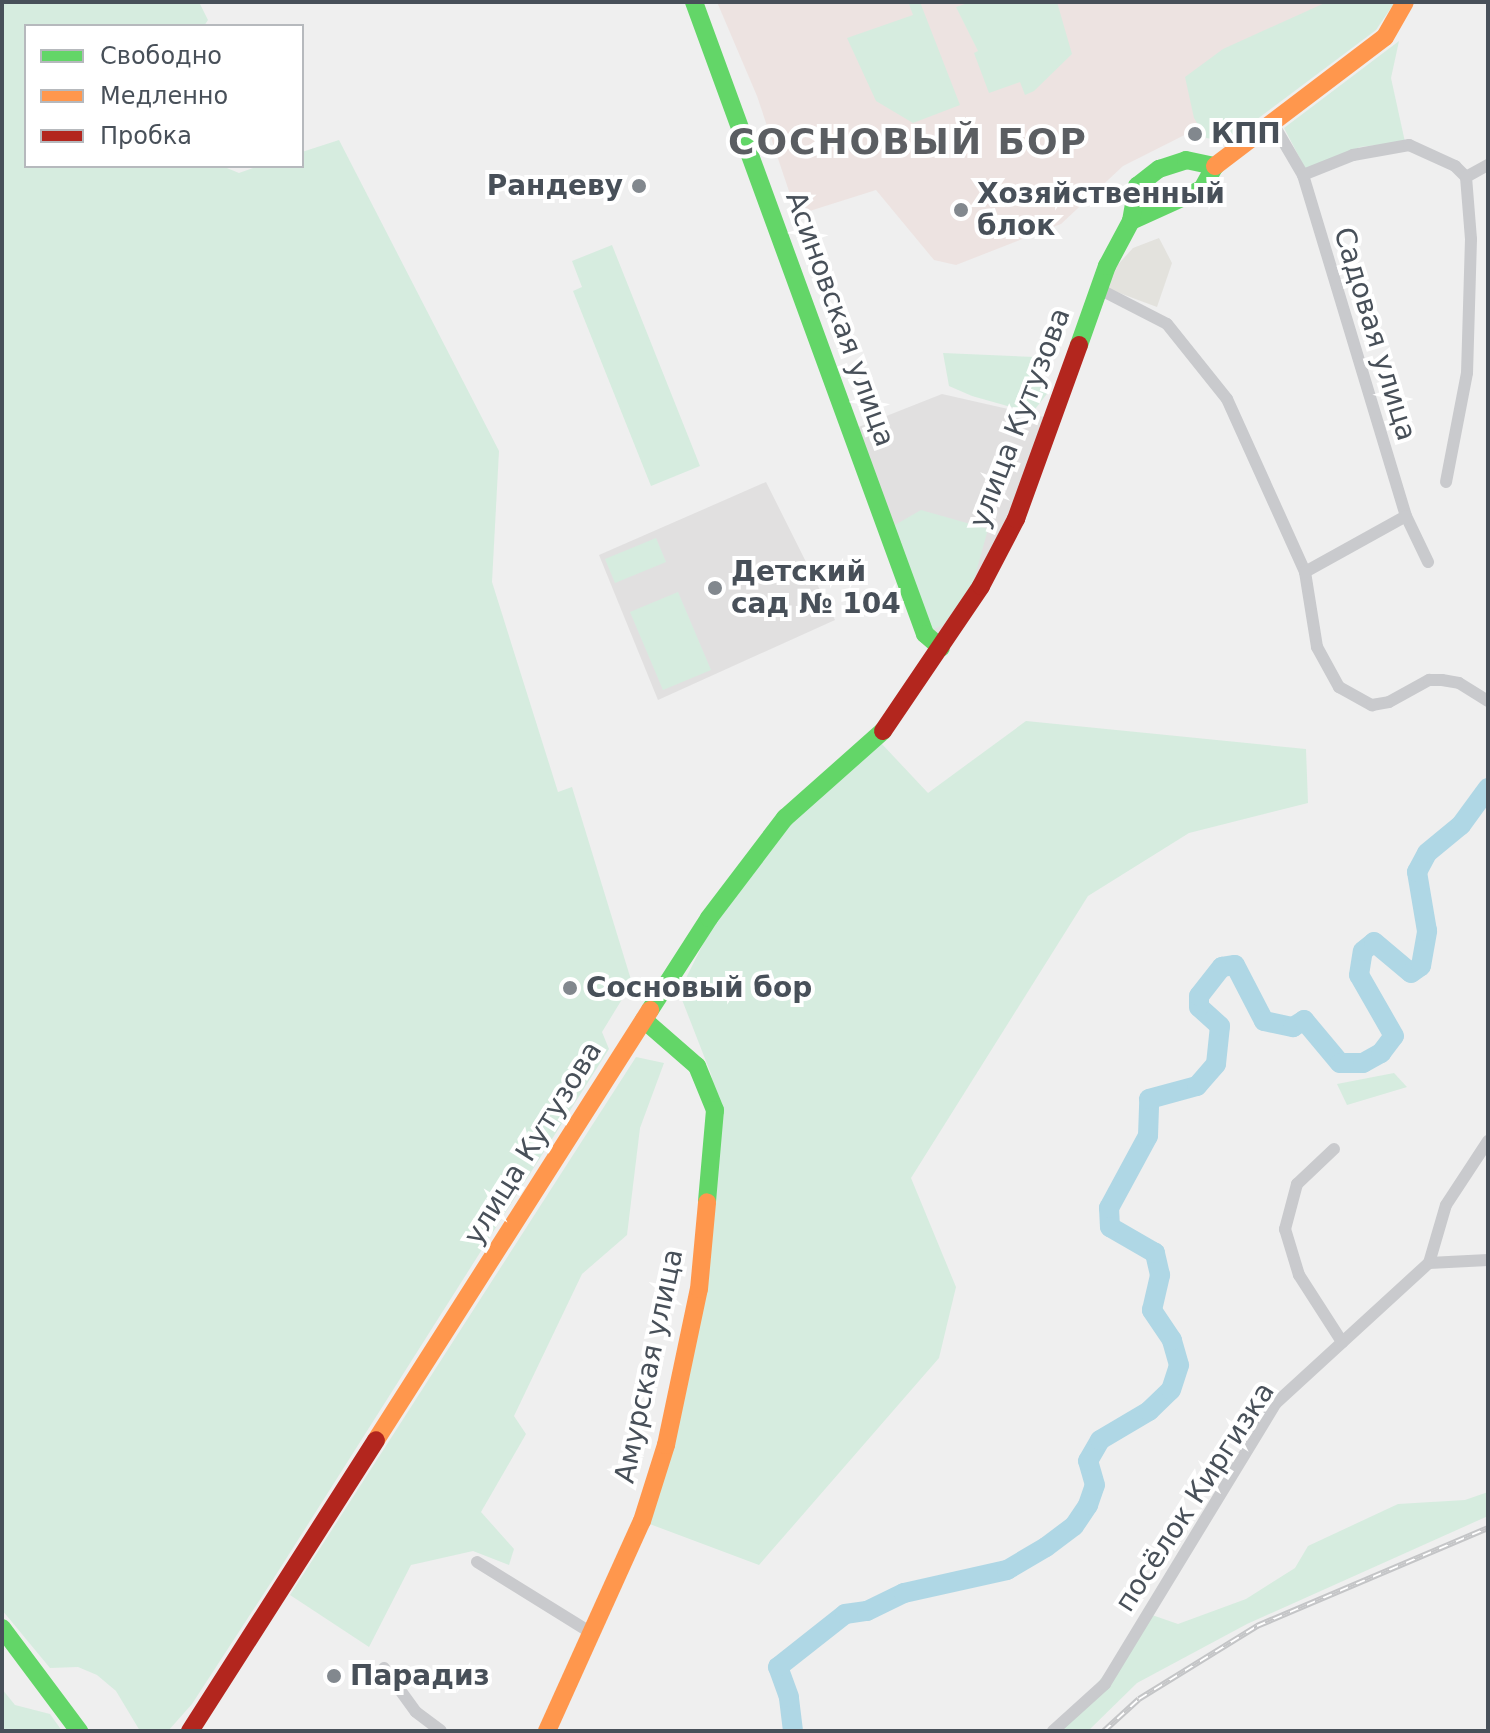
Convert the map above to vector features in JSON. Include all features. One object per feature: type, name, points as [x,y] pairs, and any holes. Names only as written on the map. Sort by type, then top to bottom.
[{"type":"street","name":"Асиновская улица","points":[[694,2],[925,634],[941,648]]},
{"type":"street","points":[[1131,221],[1195,194],[1212,179],[1215,166],[1385,37],[1405,2]]},
{"type":"street","name":"Садовая улица","points":[[1272,122],[1303,175],[1406,516],[1428,562]]},
{"type":"street","points":[[1303,175],[1353,155],[1409,145],[1455,166],[1466,177],[1471,239],[1467,373],[1446,482]]},
{"type":"street","name":"улица Кутузова","points":[[190,1731],[746,865],[785,818],[877,738],[941,648],[1016,519],[1099,289],[1131,221],[1131,197],[1146,177],[1186,160],[1215,166]]},
{"type":"street","points":[[1466,177],[1488,165]]},
{"type":"street","points":[[1099,289],[1167,324],[1227,399],[1305,572],[1311,595],[1315,637],[1325,669],[1355,700],[1372,705],[1389,702],[1429,680],[1459,683],[1488,701]]},
{"type":"street","points":[[1305,572],[1406,516]]},
{"type":"street","name":"Амурская улица","points":[[547,1731],[642,1521],[666,1445],[699,1289],[717,1129],[710,1090],[697,1066],[644,1020]]},
{"type":"street","points":[[1488,1141],[1446,1205],[1429,1263],[1488,1260]]},
{"type":"street","points":[[1334,1149],[1297,1184],[1285,1229],[1299,1275],[1342,1342]]},
{"type":"street","name":"посёлок Киргизка","points":[[1053,1731],[1105,1684],[1276,1403],[1429,1263]]},
{"type":"street","points":[[477,1562],[590,1632]]},
{"type":"street","points":[[2,1628],[79,1731]]},
{"type":"street","points":[[384,1668],[416,1712],[441,1731]]},
{"type":"shaded area","points":[[717,2],[1393,2],[1264,95],[1123,166],[1061,224],[956,265],[934,260],[876,190],[797,215],[757,96]]},
{"type":"shaded area","points":[[1159,238],[1172,263],[1157,307],[1106,288],[1112,271],[1133,248]]},
{"type":"shaded area","points":[[942,394],[1044,417],[1011,516],[941,636],[928,630],[856,428]]},
{"type":"shaded area","name":"Детский сад № 104","points":[[766,482],[835,620],[658,700],[599,555]]},
{"type":"green space","name":"Сосновый бор","points":[[2,2],[199,2],[208,20],[205,24],[24,24],[24,168],[227,168],[239,173],[253,168],[304,168],[304,151],[339,140],[499,451],[492,582],[558,792],[572,787],[632,983],[602,1032],[609,1049],[272,1581],[192,1704],[168,1731],[140,1731],[116,1691],[97,1675],[78,1667],[50,1668],[2,1610]]},
{"type":"green space","points":[[920,2],[960,105],[913,123],[876,101],[847,38],[913,15],[909,4]]},
{"type":"green space","points":[[971,2],[1057,2],[1072,54],[1034,91],[1025,95],[1020,82],[989,93],[974,53],[978,51],[956,7]]},
{"type":"green space","points":[[1327,2],[1395,2],[1376,30],[1228,141],[1206,138],[1194,118],[1185,77],[1223,49]]},
{"type":"green space","points":[[1399,41],[1391,78],[1405,142],[1360,147],[1306,170],[1284,128]]},
{"type":"green space","points":[[612,245],[700,466],[651,486],[573,291],[582,287],[572,261]]},
{"type":"green space","points":[[943,353],[1035,357],[1050,390],[1032,413],[972,396],[949,386]]},
{"type":"green space","points":[[921,510],[988,529],[973,583],[943,625],[932,630],[895,525]]},
{"type":"green space","points":[[656,538],[666,562],[615,583],[605,559]]},
{"type":"green space","points":[[678,592],[711,670],[663,690],[630,612]]},
{"type":"green space","points":[[1026,721],[1306,749],[1308,803],[1189,833],[1088,896],[911,1178],[956,1287],[939,1358],[759,1565],[647,1523],[722,1127],[711,1074],[679,992],[714,922],[789,823],[881,743],[928,793]]},
{"type":"green space","points":[[636,1057],[664,1063],[640,1128],[627,1235],[582,1274],[514,1416],[526,1434],[481,1512],[514,1549],[509,1565],[473,1551],[411,1565],[369,1647],[290,1595]]},
{"type":"green space","points":[[1394,1073],[1407,1087],[1347,1105],[1337,1084]]},
{"type":"green space","points":[[1488,1492],[1488,1516],[1247,1624],[1137,1683],[1088,1731],[1059,1731],[1152,1615],[1178,1624],[1246,1599],[1295,1568],[1308,1546],[1398,1504],[1465,1500]]},
{"type":"green space","points":[[2,1689],[15,1705],[50,1714],[62,1731],[2,1731]]},
{"type":"waterway","points":[[793,1731],[789,1697],[778,1667],[845,1614],[867,1611],[904,1593],[1007,1570],[1046,1547],[1074,1526],[1088,1505],[1095,1485],[1088,1461],[1100,1440],[1149,1411],[1171,1390],[1179,1365],[1172,1340],[1152,1310],[1160,1275],[1155,1253],[1110,1227],[1109,1208],[1148,1136],[1149,1099],[1197,1086],[1216,1064],[1220,1026],[1199,1007],[1199,996],[1222,967],[1235,965],[1264,1021],[1293,1027],[1304,1020],[1340,1063],[1363,1063],[1381,1053],[1394,1036],[1359,975],[1363,951],[1374,942],[1411,973],[1421,966],[1427,931],[1417,872],[1427,853],[1461,825],[1488,788]]},
{"type":"railway","points":[[1104,1731],[1139,1699],[1257,1626],[1488,1528]]},
{"type":"traffic: fast","points":[[694,2],[925,634],[941,648]]},
{"type":"traffic: fast","points":[[1079,345],[1107,266],[1131,221],[1137,186],[1159,169],[1186,160],[1215,166]]},
{"type":"traffic: fast","points":[[1131,221],[1202,189],[1215,166]]},
{"type":"traffic: fast","points":[[650,1010],[709,918],[785,818],[883,731]]},
{"type":"traffic: fast","points":[[644,1020],[697,1066],[715,1110],[707,1202]]},
{"type":"traffic: fast","points":[[2,1628],[79,1731]]},
{"type":"traffic: slow","points":[[1215,166],[1385,37],[1405,2]]},
{"type":"traffic: slow","points":[[376,1440],[650,1010]]},
{"type":"traffic: slow","points":[[547,1731],[642,1521],[666,1445],[699,1289],[707,1202]]},
{"type":"traffic: jam","points":[[883,731],[981,586],[1016,519],[1079,345]]},
{"type":"traffic: jam","points":[[190,1731],[376,1440]]},
{"type":"place","name":"КПП","points":[[1195,134]]},
{"type":"place","name":"Рандеву","points":[[639,186]]},
{"type":"place","name":"Хозяйственный блок","points":[[961,210]]},
{"type":"place","name":"Детский сад № 104","points":[[715,588]]},
{"type":"place","name":"Сосновый бор","points":[[570,988]]},
{"type":"place","name":"Парадиз","points":[[334,1676]]},
{"type":"district","name":"СОСНОВЫЙ БОР","points":[[908,142]]}]
